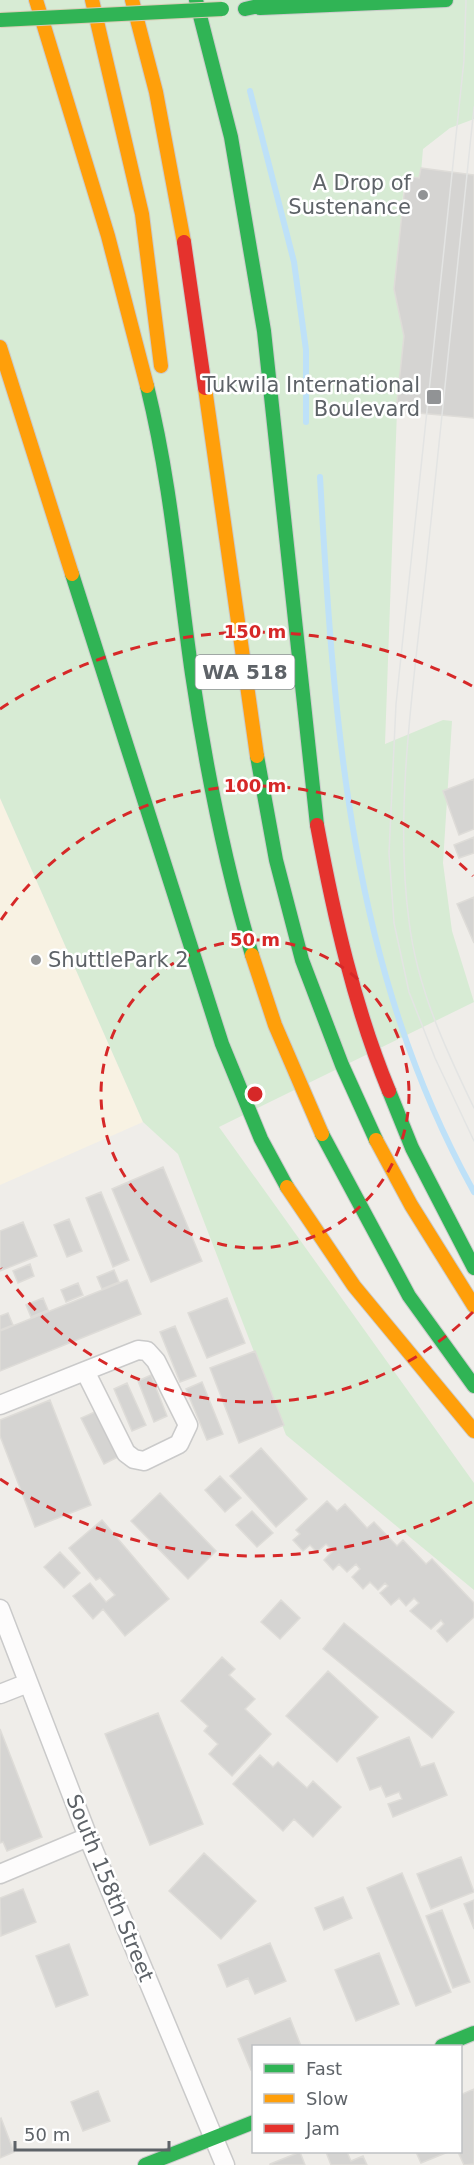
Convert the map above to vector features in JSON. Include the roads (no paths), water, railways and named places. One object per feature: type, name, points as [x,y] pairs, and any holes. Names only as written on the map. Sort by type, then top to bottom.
[{"type":"main road","points":[[36,0],[133,327],[168,479]]},
{"type":"main road","points":[[92,0],[142,214],[162,375]]},
{"type":"main road","name":"WA 518","points":[[132,0],[156,92],[178,200],[256,748],[278,871],[302,960],[342,1065],[373,1135],[411,1205],[474,1306]]},
{"type":"main road","points":[[196,0],[231,136],[264,331],[313,801],[336,924],[373,1052],[412,1148],[474,1268]]},
{"type":"main road","points":[[245,9],[285,0]]},
{"type":"main road","points":[[0,20],[446,0]]},
{"type":"main road","points":[[0,347],[222,1044],[253,1123],[290,1191],[344,1274],[474,1431]]},
{"type":"main road","name":"WA 518","points":[[164,399],[168,479],[196,697],[214,790],[247,933],[275,1024],[320,1127],[363,1212],[411,1299],[474,1386]]},
{"type":"main road","points":[[444,2045],[474,2033]]},
{"type":"main road","points":[[145,2165],[252,2123]]},
{"type":"street","points":[[0,1406],[85,1371],[138,1350],[147,1351],[156,1361],[188,1425],[185,1436],[179,1444],[144,1461],[134,1459],[126,1453],[85,1371]]},
{"type":"street","name":"South 158th Street","points":[[0,1609],[88,1837],[225,2165]]},
{"type":"street","points":[[0,1694],[28,1683]]},
{"type":"street","points":[[0,1874],[88,1837]]},
{"type":"waterway","points":[[250,91],[294,262],[306,350],[306,422]]},
{"type":"waterway","points":[[320,477],[342,754],[356,845],[374,934],[400,1021],[432,1107],[474,1192]]},
{"type":"tram line","points":[[466,0],[464,60],[396,704],[389,853],[394,923],[409,992],[435,1058],[474,1141]]},
{"type":"tram line","points":[[474,107],[411,700],[404,835],[409,921],[418,970],[443,1040],[474,1108]]},
{"type":"place","name":"A Drop of Sustenance","points":[[423,195]]},
{"type":"place","name":"Tukwila International Boulevard","points":[[434,397]]},
{"type":"place","name":"ShuttlePark 2","points":[[36,960]]}]
